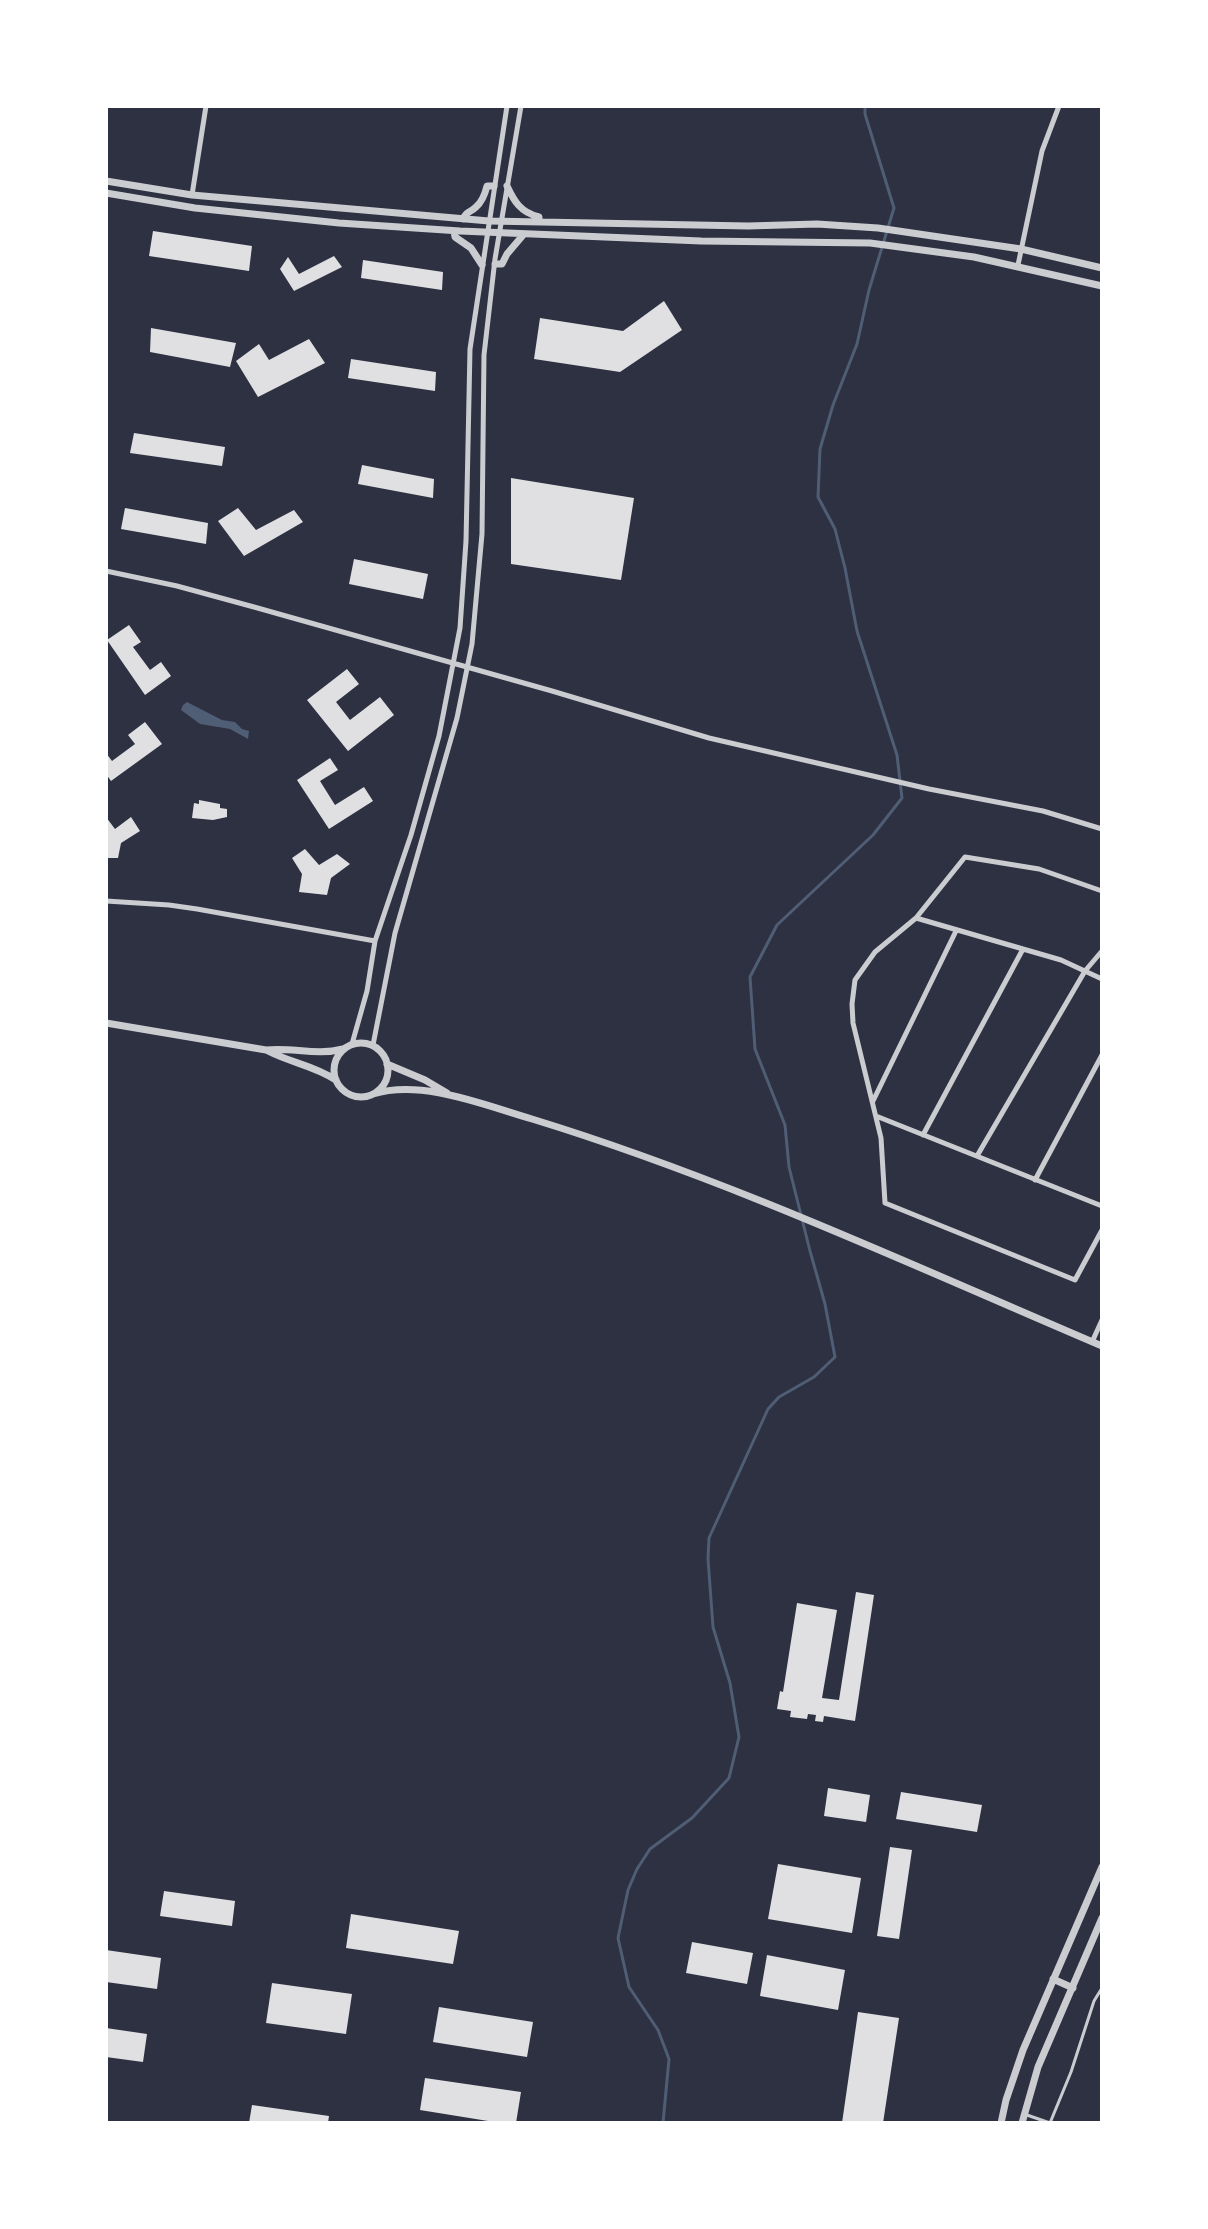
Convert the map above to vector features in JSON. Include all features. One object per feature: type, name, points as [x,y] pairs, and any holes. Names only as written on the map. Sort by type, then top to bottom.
[{"type":"street","points":[[192,195],[206,106]]},
{"type":"street","points":[[352,1044],[367,991],[375,941],[439,736],[463,614],[470,349],[507,106]]},
{"type":"street","points":[[373,1045],[395,933],[462,700],[477,610],[482,534],[484,355],[499,233],[521,106]]},
{"type":"street","points":[[1018,265],[1042,151],[1059,106]]},
{"type":"street","points":[[106,181],[192,195],[489,221],[748,226],[817,224],[878,228],[1021,249],[1102,268]]},
{"type":"street","points":[[463,219],[464,214],[477,206],[487,186],[494,186]]},
{"type":"street","points":[[507,186],[512,199],[529,214],[539,217],[539,222]]},
{"type":"street","points":[[106,193],[211,210],[454,231],[701,241],[870,243],[1018,265],[1102,286]]},
{"type":"street","points":[[454,231],[455,237],[471,248],[482,265]]},
{"type":"street","points":[[495,264],[502,264],[524,234]]},
{"type":"street","points":[[106,571],[177,586],[709,738],[929,789],[1043,811],[1102,829]]},
{"type":"street","points":[[1102,891],[1039,869],[965,857],[916,918],[875,952],[855,980],[853,1023],[881,1138],[885,1203],[1075,1280],[1102,1230]]},
{"type":"street","points":[[106,901],[213,911],[375,941]]},
{"type":"street","points":[[916,918],[1061,960],[1102,979]]},
{"type":"street","points":[[872,1102],[956,931]]},
{"type":"street","points":[[923,1135],[1023,949]]},
{"type":"street","points":[[977,1156],[1085,971],[1102,951]]},
{"type":"street","points":[[106,1023],[266,1050],[285,1048],[316,1053],[343,1049]]},
{"type":"street","points":[[336,1080],[333,1071],[336,1057],[343,1049],[352,1044],[373,1045],[387,1064],[385,1082],[373,1094]]},
{"type":"street","points":[[266,1050],[283,1059],[301,1062],[322,1071],[336,1080],[347,1093],[355,1096],[388,1089],[449,1094],[574,1132],[693,1174],[1102,1346]]},
{"type":"street","points":[[1035,1180],[1102,1055]]},
{"type":"street","points":[[387,1064],[449,1094]]},
{"type":"street","points":[[876,1116],[1102,1206]]},
{"type":"street","points":[[1092,1342],[1102,1320]]},
{"type":"street","points":[[1001,2123],[1023,2050],[1102,1867]]},
{"type":"street","points":[[1022,2123],[1038,2067],[1102,1918]]},
{"type":"street","points":[[1053,1979],[1073,1988]]},
{"type":"lane","points":[[1024,2114],[1050,2123],[1071,2072],[1094,2001],[1102,1988]]},
{"type":"water","points":[[187,702],[222,720],[235,722],[249,731],[248,739],[230,729],[200,724],[181,710]]},
{"type":"building","points":[[153,231],[252,246],[249,271],[149,256]]},
{"type":"building","points":[[334,256],[342,267],[294,291],[280,269],[288,257],[299,274]]},
{"type":"building","points":[[363,260],[443,272],[442,290],[361,278]]},
{"type":"building","points":[[664,301],[682,330],[620,372],[534,359],[540,318],[623,331]]},
{"type":"building","points":[[151,328],[236,343],[230,367],[150,352]]},
{"type":"building","points":[[309,339],[325,363],[258,397],[236,361],[259,344],[269,360]]},
{"type":"building","points":[[351,359],[436,372],[435,391],[348,378]]},
{"type":"building","points":[[134,433],[225,447],[222,466],[130,453]]},
{"type":"building","points":[[362,465],[434,479],[433,498],[358,484]]},
{"type":"building","points":[[511,478],[634,498],[621,580],[511,564]]},
{"type":"building","points":[[125,508],[208,523],[206,544],[121,529]]},
{"type":"building","points":[[238,508],[256,530],[294,510],[303,522],[244,556],[218,521]]},
{"type":"building","points":[[354,559],[428,574],[423,599],[349,584]]},
{"type":"building","points":[[129,625],[141,642],[133,647],[150,670],[161,662],[171,676],[145,695],[107,640]]},
{"type":"building","points":[[347,669],[359,684],[336,702],[350,720],[380,697],[394,715],[348,751],[307,700]]},
{"type":"building","points":[[145,722],[162,744],[111,781],[106,774],[106,753],[112,761],[135,744],[128,735]]},
{"type":"building","points":[[330,758],[338,770],[320,781],[335,805],[364,787],[373,801],[329,829],[297,780]]},
{"type":"building","points":[[199,800],[220,804],[220,808],[227,809],[227,817],[213,820],[192,818],[194,803],[199,804]]},
{"type":"building","points":[[106,817],[115,829],[131,817],[140,831],[121,843],[118,858],[106,858]]},
{"type":"building","points":[[305,849],[319,865],[337,854],[350,864],[331,878],[327,895],[299,892],[302,874],[292,858]]},
{"type":"building","points":[[856,1592],[874,1595],[855,1721],[824,1716],[823,1722],[815,1721],[816,1715],[808,1714],[807,1719],[790,1717],[791,1711],[777,1709],[780,1691],[783,1692],[797,1603],[837,1610],[822,1698],[839,1700]]},
{"type":"building","points":[[828,1788],[870,1795],[866,1822],[824,1816]]},
{"type":"building","points":[[901,1792],[982,1805],[977,1832],[896,1819]]},
{"type":"building","points":[[890,1847],[912,1850],[899,1939],[877,1936]]},
{"type":"building","points":[[778,1864],[861,1878],[852,1933],[768,1919]]},
{"type":"building","points":[[164,1891],[235,1901],[232,1926],[160,1916]]},
{"type":"building","points":[[351,1914],[459,1931],[453,1964],[346,1948]]},
{"type":"building","points":[[692,1942],[753,1953],[747,1984],[686,1973]]},
{"type":"building","points":[[106,1950],[161,1958],[157,1989],[106,1982]]},
{"type":"building","points":[[767,1955],[845,1970],[838,2010],[760,1996]]},
{"type":"building","points":[[272,1983],[352,1994],[346,2034],[266,2023]]},
{"type":"building","points":[[439,2007],[533,2022],[527,2057],[433,2042]]},
{"type":"building","points":[[858,2012],[899,2018],[883,2123],[842,2123]]},
{"type":"building","points":[[106,2028],[147,2034],[143,2062],[106,2057]]},
{"type":"building","points":[[425,2078],[521,2092],[516,2123],[488,2123],[420,2110]]},
{"type":"building","points":[[252,2105],[329,2116],[328,2123],[249,2123]]},
{"type":"waterway","points":[[663,2123],[669,2059],[658,2030],[629,1987],[618,1938],[628,1890],[650,1849],[692,1818],[729,1778],[739,1737],[730,1683],[713,1627],[709,1538],[768,1409],[779,1397],[814,1377],[835,1357],[825,1304],[789,1167],[785,1125],[755,1049],[750,977],[777,925],[873,835],[902,798],[897,755],[857,631],[835,529],[818,497],[820,449],[857,344],[869,290],[894,208],[865,106]]}]
